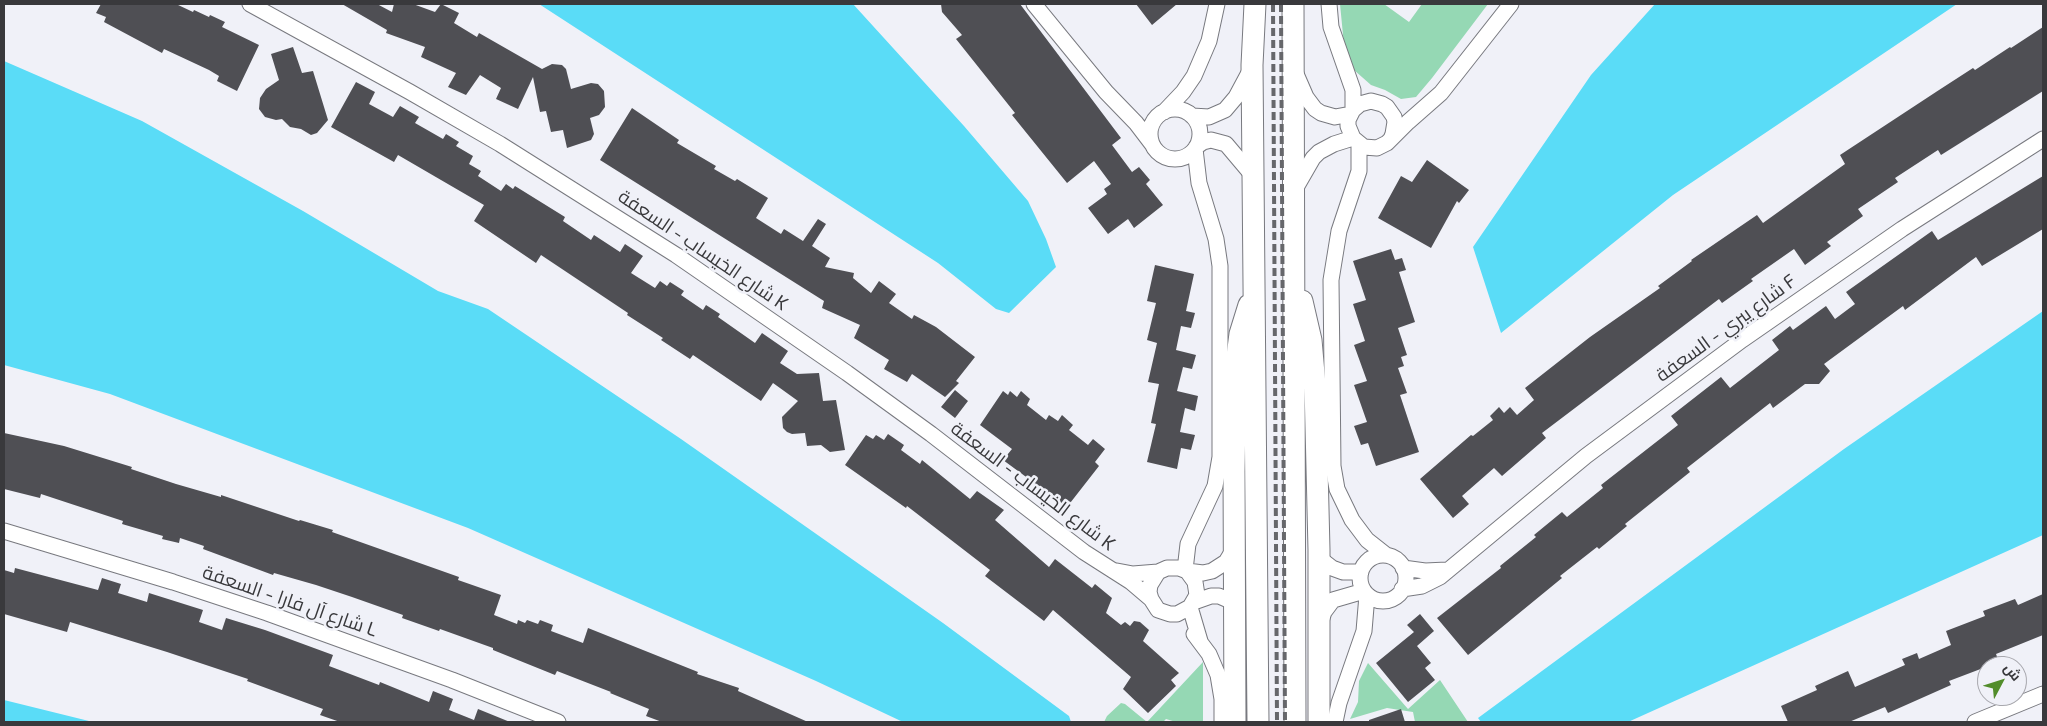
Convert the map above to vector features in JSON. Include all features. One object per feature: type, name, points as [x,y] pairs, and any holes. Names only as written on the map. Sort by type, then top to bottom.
[{"type":"main road","points":[[1255,4],[1252,65],[1258,722]]},
{"type":"main road","points":[[1293,4],[1295,722]]},
{"type":"main road","points":[[1294,273],[1306,317],[1314,362],[1319,550],[1319,722]]},
{"type":"main road","points":[[1235,722],[1236,364],[1240,334],[1255,291]]},
{"type":"street","name":"شارع الخيساب - السعفة K","points":[[250,4],[500,144],[676,255],[862,384],[931,434],[1088,556],[1131,582],[1151,599]]},
{"type":"street","points":[[1034,4],[1141,128],[1156,151],[1171,159],[1190,174],[1202,194]]},
{"type":"street","points":[[1200,641],[1192,604],[1197,595],[1195,582],[1186,571],[1186,553],[1191,536],[1215,486],[1220,458],[1220,266],[1216,239],[1202,194],[1196,148],[1200,134],[1196,121],[1191,115],[1188,99],[1194,76],[1209,42],[1217,4]]},
{"type":"street","points":[[1329,4],[1331,27],[1353,90],[1352,112],[1348,126],[1356,141],[1360,162],[1357,180],[1339,231],[1331,280],[1333,466],[1339,494],[1360,542],[1363,568],[1360,578],[1366,593],[1366,619],[1360,643],[1339,702],[1336,722]]},
{"type":"street","points":[[1293,192],[1319,152],[1334,144],[1356,141],[1371,148],[1387,142],[1447,86],[1511,4]]},
{"type":"street","points":[[1344,62],[1361,87],[1377,102],[1391,111],[1395,122],[1394,134],[1357,180]]},
{"type":"street","points":[[1120,105],[1138,113],[1161,114],[1177,109],[1191,115],[1209,117],[1225,110],[1236,97],[1252,65]]},
{"type":"street","points":[[1293,66],[1306,97],[1320,113],[1335,117],[1352,112],[1365,102],[1377,102]]},
{"type":"street","points":[[1152,144],[1150,129],[1161,114],[1177,99],[1194,76]]},
{"type":"street","points":[[1391,111],[1409,110],[1427,105]]},
{"type":"street","name":"شارع يبري - السعفة F","points":[[1402,590],[1427,584],[1447,570],[1586,456],[1742,340],[1894,235],[2043,139]]},
{"type":"street","points":[[1171,159],[1184,158],[1203,142],[1211,140],[1226,144],[1253,176]]},
{"type":"street","points":[[1352,520],[1367,540],[1386,556]]},
{"type":"street","name":"شارع آل فارا - السعفة L","points":[[4,531],[267,613],[452,680],[558,722]]},
{"type":"street","points":[[1191,536],[1150,584],[1151,599],[1158,610],[1170,614],[1186,626],[1209,654],[1218,675],[1222,699],[1222,722]]},
{"type":"street","points":[[1160,571],[1173,567],[1203,573],[1220,568],[1235,548]]},
{"type":"street","points":[[1319,550],[1323,561],[1332,568],[1343,572],[1363,568],[1374,556],[1393,558],[1403,568],[1425,571],[1447,570]]},
{"type":"street","points":[[1318,637],[1322,618],[1328,606],[1340,597],[1366,593],[1377,600],[1388,600],[1398,595],[1405,583],[1403,568]]},
{"type":"street","name":"شارع الخيساب - السعفة K","points":[[1109,569],[1133,574],[1160,571]]},
{"type":"street","points":[[1170,614],[1178,614],[1192,604],[1210,596],[1219,596],[1235,603]]},
{"type":"street","points":[[1360,643],[1388,600]]},
{"type":"street","points":[[1975,722],[2043,694]]},
{"type":"green space","points":[[1340,4],[1384,4],[1409,22],[1422,4],[1488,4],[1416,97],[1401,99],[1371,85],[1354,70],[1344,45]]},
{"type":"green space","points":[[1203,662],[1203,722],[1176,722],[1166,719],[1163,722],[1147,722]]},
{"type":"green space","points":[[1368,663],[1408,709],[1440,680],[1468,722],[1415,722],[1413,712],[1387,708],[1350,719],[1358,702],[1359,681]]},
{"type":"green space","points":[[1121,703],[1125,704],[1147,722],[1104,722],[1107,716]]},
{"type":"water","points":[[539,4],[853,4],[964,126],[1028,201],[1046,239],[1056,267],[1009,313],[996,309],[938,263]]},
{"type":"water","points":[[1655,4],[1957,4],[1673,195],[1501,333],[1473,247],[1591,75]]},
{"type":"water","points":[[4,61],[142,121],[303,211],[438,291],[488,309],[681,439],[943,623],[1069,716],[1071,722],[903,722],[816,681],[468,528],[110,394],[4,365]]},
{"type":"water","points":[[2043,311],[2043,535],[1628,722],[1481,722],[1478,718],[1844,449]]},
{"type":"water","points":[[4,700],[93,722],[4,722]]},
{"type":"building","points":[[101,4],[176,4],[193,12],[194,10],[209,17],[210,15],[225,22],[222,27],[259,45],[237,91],[217,81],[219,76],[209,70],[164,49],[162,53],[104,22],[106,17],[96,13]]},
{"type":"building","points":[[342,4],[377,4],[392,12],[394,4],[413,4],[435,12],[441,4],[459,13],[454,23],[477,37],[479,33],[542,69],[552,64],[562,65],[566,69],[571,89],[591,83],[598,84],[604,91],[605,107],[599,115],[590,118],[594,134],[591,140],[567,148],[563,130],[551,132],[546,111],[540,112],[533,77],[518,109],[496,99],[501,88],[480,75],[466,95],[448,87],[456,73],[421,57],[425,47],[386,33],[387,30]]},
{"type":"building","points":[[941,4],[1020,4],[1121,138],[1112,145],[1132,172],[1139,167],[1150,180],[1146,184],[1163,205],[1134,228],[1128,219],[1108,234],[1088,208],[1107,194],[1104,189],[1111,184],[1094,161],[1067,183],[1012,115],[1015,113],[956,39],[962,35],[942,12]]},
{"type":"building","points":[[1136,4],[1177,4],[1152,25]]},
{"type":"building","points":[[2043,27],[2043,91],[1941,155],[1938,150],[1895,178],[1898,182],[1858,209],[1863,216],[1827,242],[1831,246],[1805,265],[1794,249],[1751,279],[1753,281],[1722,303],[1719,299],[1542,433],[1546,438],[1502,476],[1494,468],[1462,496],[1469,504],[1453,518],[1420,479],[1471,435],[1473,436],[1493,420],[1490,416],[1499,407],[1504,413],[1510,407],[1517,415],[1534,400],[1525,388],[1590,337],[1660,288],[1658,286],[1691,260],[1757,215],[1763,223],[1845,164],[1840,155],[1973,68],[1975,70]]},
{"type":"building","points":[[293,47],[302,73],[313,71],[328,120],[317,133],[311,135],[301,129],[290,127],[282,119],[276,120],[265,117],[259,109],[260,98],[266,89],[279,80],[271,54]]},
{"type":"building","points":[[356,82],[375,92],[369,104],[393,117],[400,106],[419,117],[415,123],[443,139],[446,134],[459,142],[456,146],[473,156],[469,164],[481,171],[478,176],[501,191],[506,184],[513,189],[515,186],[565,217],[563,221],[591,240],[594,235],[620,252],[625,244],[643,256],[631,273],[655,288],[660,281],[667,286],[670,282],[684,291],[681,295],[703,310],[706,305],[720,314],[718,317],[755,343],[762,333],[788,351],[780,363],[797,374],[819,373],[823,401],[836,400],[845,450],[830,452],[821,445],[807,446],[805,433],[792,434],[787,432],[783,428],[782,417],[798,401],[773,383],[761,401],[693,355],[690,359],[661,340],[663,338],[627,315],[628,313],[541,255],[536,263],[474,221],[484,205],[398,155],[394,162],[331,127]]},
{"type":"building","points":[[632,108],[679,140],[677,143],[716,166],[714,169],[735,181],[737,179],[768,198],[756,218],[781,234],[784,229],[803,241],[818,219],[826,224],[812,246],[830,258],[825,267],[854,273],[853,278],[871,293],[879,281],[896,294],[889,303],[912,319],[914,315],[936,327],[975,357],[956,381],[959,383],[945,397],[912,374],[907,382],[884,369],[889,360],[854,338],[860,325],[822,308],[824,301],[600,160]]},
{"type":"building","points":[[1427,160],[1469,190],[1459,203],[1457,201],[1431,248],[1378,218],[1401,176],[1412,182]]},
{"type":"building","points":[[2043,176],[2043,229],[1982,266],[1976,257],[1905,310],[1903,306],[1824,364],[1830,371],[1819,384],[1805,384],[1773,408],[1770,403],[1687,468],[1690,472],[1625,524],[1627,526],[1599,549],[1597,547],[1560,576],[1562,578],[1468,655],[1437,618],[1501,568],[1500,566],[1536,537],[1534,535],[1562,512],[1567,517],[1603,488],[1601,485],[1678,425],[1671,416],[1721,377],[1730,388],[1779,350],[1772,340],[1790,326],[1793,330],[1826,306],[1835,319],[1855,304],[1846,292],[1932,231],[1938,240]]},
{"type":"building","points":[[1391,249],[1395,260],[1402,258],[1406,270],[1399,272],[1415,322],[1398,328],[1407,355],[1401,357],[1404,366],[1398,368],[1407,393],[1400,395],[1419,452],[1376,466],[1368,443],[1361,445],[1354,426],[1367,422],[1354,385],[1367,381],[1354,345],[1365,341],[1353,304],[1366,300],[1353,261]]},
{"type":"building","points":[[1155,265],[1194,274],[1186,311],[1195,313],[1191,328],[1181,326],[1176,350],[1196,355],[1192,369],[1183,367],[1177,391],[1198,396],[1195,411],[1185,408],[1180,432],[1195,435],[1191,450],[1181,448],[1177,469],[1147,462],[1156,424],[1151,423],[1159,384],[1148,382],[1157,343],[1147,340],[1156,303],[1147,301]]},
{"type":"building","points":[[955,390],[968,401],[955,418],[941,407]]},
{"type":"building","points":[[1003,391],[1008,395],[1010,391],[1017,397],[1021,391],[1030,399],[1027,405],[1046,420],[1049,415],[1058,421],[1062,415],[1073,425],[1069,430],[1088,445],[1093,439],[1105,449],[1095,462],[1099,466],[1067,507],[1003,460],[1012,449],[980,425]]},
{"type":"building","points":[[4,433],[64,446],[132,467],[131,469],[176,484],[221,497],[221,495],[299,521],[333,530],[332,532],[459,577],[458,580],[501,595],[494,615],[517,624],[518,620],[525,623],[527,620],[538,624],[540,620],[553,625],[551,631],[583,643],[588,628],[698,672],[697,674],[739,688],[738,691],[808,722],[662,722],[646,716],[649,709],[611,692],[557,671],[555,675],[493,650],[493,648],[402,618],[403,615],[316,585],[274,573],[273,575],[203,549],[204,546],[180,538],[179,543],[162,539],[163,536],[122,524],[123,521],[41,494],[40,498],[4,489]]},
{"type":"building","points":[[888,434],[904,445],[901,450],[920,464],[922,460],[970,499],[977,491],[1004,510],[995,520],[1049,567],[1055,559],[1092,588],[1095,584],[1112,598],[1106,613],[1121,625],[1125,622],[1130,626],[1134,621],[1140,622],[1149,630],[1143,641],[1179,673],[1171,680],[1176,686],[1148,713],[1123,689],[1131,677],[1053,610],[1044,621],[985,576],[990,570],[907,506],[906,508],[845,465],[866,435],[873,439],[876,435],[884,440]]},
{"type":"building","points":[[15,568],[98,590],[102,578],[121,584],[118,593],[147,602],[149,593],[203,610],[199,622],[222,630],[226,618],[333,655],[329,666],[379,685],[380,682],[429,702],[433,691],[453,699],[449,710],[474,720],[478,709],[510,722],[340,722],[320,715],[323,709],[247,681],[248,679],[167,652],[70,622],[67,632],[4,614],[4,570],[14,573]]},
{"type":"building","points":[[2043,594],[2043,635],[1996,654],[1997,656],[1977,656],[1977,670],[1949,681],[1951,685],[1888,713],[1885,707],[1849,722],[1788,722],[1781,706],[1817,690],[1815,686],[1848,671],[1855,687],[1905,665],[1902,659],[1917,653],[1919,659],[1951,645],[1946,631],[1985,616],[1983,611],[2015,599],[2018,605]]},
{"type":"building","points":[[1420,614],[1434,631],[1417,646],[1431,663],[1425,668],[1435,680],[1408,702],[1376,663],[1414,632],[1407,625]]},
{"type":"building","points":[[1401,709],[1405,722],[1369,722],[1369,720]]},
{"type":"railway","points":[[1273,4],[1277,722]]},
{"type":"railway","points":[[1281,4],[1285,722]]}]
